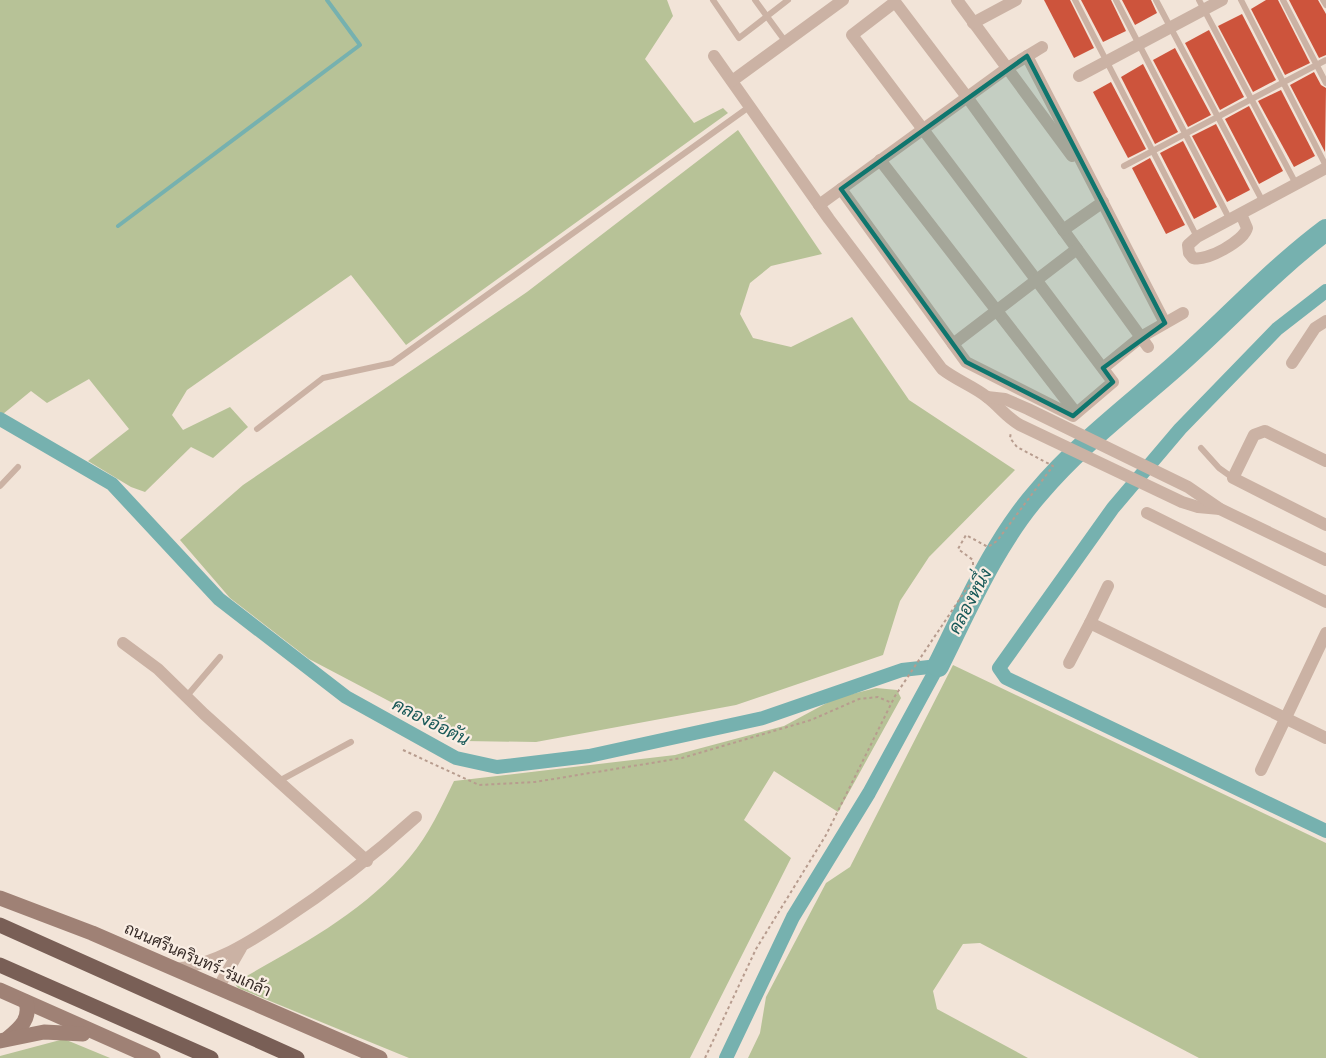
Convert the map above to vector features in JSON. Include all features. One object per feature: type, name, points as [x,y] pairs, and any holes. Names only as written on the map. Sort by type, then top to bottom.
[{"type":"main road","name":"ถนนศรีนครินทร์-ร่มเกล้า","points":[[0,898],[92,933],[380,1058]]},
{"type":"main road","points":[[0,925],[297,1058]]},
{"type":"main road","points":[[0,965],[211,1058]]},
{"type":"main road","points":[[0,990],[153,1058]]},
{"type":"main road","points":[[3,1040],[21,1028],[26,1019],[26,1002]]},
{"type":"main road","points":[[3,1040],[63,1031],[103,1037]]},
{"type":"street","points":[[732,81],[843,0]]},
{"type":"street","points":[[957,0],[1006,69],[1093,183]]},
{"type":"street","points":[[973,23],[1016,0]]},
{"type":"street","points":[[1079,76],[1171,28],[1202,5],[1222,0]]},
{"type":"street","points":[[841,189],[966,362],[1073,416],[1113,382],[852,35],[895,2],[967,97],[1144,342]]},
{"type":"street","points":[[819,205],[1006,69],[1042,47]]},
{"type":"street","points":[[714,56],[926,351],[958,381],[987,397],[1001,413],[1016,422],[1182,502],[1198,507],[1221,509]]},
{"type":"street","points":[[1027,56],[1165,323]]},
{"type":"street","points":[[880,160],[1076,413]]},
{"type":"street","points":[[1236,217],[1246,223],[1246,233],[1206,258],[1193,258],[1189,253],[1188,245],[1197,237],[1326,167]]},
{"type":"street","points":[[1063,230],[1103,202]]},
{"type":"street","points":[[953,344],[1038,282],[1077,249]]},
{"type":"street","points":[[1103,368],[1144,342],[1165,323],[1183,313]]},
{"type":"street","points":[[1292,363],[1315,328],[1326,321]]},
{"type":"street","points":[[987,397],[1005,399],[1028,409],[1188,487],[1221,509],[1326,560]]},
{"type":"street","points":[[1326,461],[1265,431],[1259,431],[1254,435],[1233,478],[1326,525]]},
{"type":"street","points":[[1147,513],[1326,602]]},
{"type":"street","points":[[1069,663],[1108,586]]},
{"type":"street","points":[[1090,623],[1326,738]]},
{"type":"street","points":[[1261,770],[1283,718],[1326,633]]},
{"type":"street","points":[[123,643],[147,659],[367,861]]},
{"type":"street","points":[[171,969],[190,967],[242,947],[333,888],[416,817]]},
{"type":"street","points":[[218,988],[242,947]]},
{"type":"lane","points":[[712,0],[739,38],[788,0]]},
{"type":"lane","points":[[755,0],[786,42]]},
{"type":"lane","points":[[1075,0],[1197,237]]},
{"type":"lane","points":[[1116,0],[1187,133],[1236,217]]},
{"type":"lane","points":[[1156,0],[1263,202]]},
{"type":"lane","points":[[1241,0],[1326,167]]},
{"type":"lane","points":[[1283,0],[1326,83]]},
{"type":"lane","points":[[1323,0],[1326,5]]},
{"type":"lane","points":[[1202,5],[1296,184]]},
{"type":"lane","points":[[1124,166],[1326,60]]},
{"type":"lane","points":[[256,429],[323,378],[392,363],[749,107]]},
{"type":"lane","points":[[1201,448],[1219,468],[1233,478]]},
{"type":"lane","points":[[0,486],[18,467]]},
{"type":"lane","points":[[186,697],[220,657]]},
{"type":"lane","points":[[279,782],[351,742]]},
{"type":"path","points":[[705,1058],[756,949],[826,835],[895,696],[973,579],[973,560],[958,549],[966,535],[988,548],[997,541],[1053,466],[1017,447],[1010,438],[1016,422]]},
{"type":"path","points":[[403,750],[479,785],[535,782],[682,758],[811,720],[860,699],[878,697],[893,703]]},
{"type":"highlighted area","points":[[1027,56],[1165,323],[1103,368],[1113,382],[1073,416],[966,362],[841,189]]},
{"type":"green space","points":[[0,0],[667,0],[673,16],[645,59],[694,123],[723,108],[728,113],[406,345],[351,275],[187,390],[172,415],[183,430],[230,407],[248,427],[213,458],[191,447],[145,492],[131,487],[88,461],[129,429],[89,379],[47,403],[31,391],[3,414],[0,412]]},
{"type":"green space","points":[[738,130],[822,254],[771,266],[750,283],[740,314],[753,338],[791,347],[852,317],[909,400],[1015,470],[929,557],[900,601],[883,655],[736,705],[536,742],[465,741],[309,659],[230,598],[180,540],[243,485],[527,292]]},
{"type":"green space","points":[[953,665],[1326,843],[1326,1058],[1199,1058],[980,943],[963,944],[933,991],[937,1009],[1028,1058],[748,1058],[760,1033],[766,997],[826,883],[850,867]]},
{"type":"green space","points":[[876,688],[897,690],[901,698],[838,812],[774,771],[744,820],[791,858],[690,1058],[409,1058],[238,988],[234,983],[328,928],[392,877],[423,839],[454,781],[675,755],[784,726],[836,698]]},
{"type":"green space","points":[[64,1039],[110,1058],[0,1058],[0,1056]]},
{"type":"building","points":[[1044,0],[1070,0],[1094,48],[1074,58]]},
{"type":"building","points":[[1081,0],[1111,0],[1126,31],[1103,42]]},
{"type":"building","points":[[1122,0],[1151,0],[1157,13],[1135,25]]},
{"type":"building","points":[[1266,0],[1278,0],[1310,63],[1285,75],[1251,9]]},
{"type":"building","points":[[1289,0],[1318,0],[1326,14],[1326,55],[1319,58]]},
{"type":"building","points":[[1242,14],[1276,80],[1253,92],[1218,26]]},
{"type":"building","points":[[1209,30],[1244,97],[1220,110],[1185,43]]},
{"type":"building","points":[[1175,48],[1211,115],[1188,127],[1153,60]]},
{"type":"building","points":[[1143,64],[1178,132],[1155,144],[1121,77]]},
{"type":"building","points":[[1314,72],[1321,85],[1326,88],[1325,152],[1290,85]]},
{"type":"building","points":[[1111,82],[1146,149],[1128,158],[1093,92]]},
{"type":"building","points":[[1281,90],[1315,156],[1294,167],[1258,101]]},
{"type":"building","points":[[1249,106],[1283,171],[1259,184],[1225,119]]},
{"type":"building","points":[[1216,124],[1250,190],[1227,202],[1192,136]]},
{"type":"building","points":[[1183,141],[1217,207],[1194,219],[1160,153]]},
{"type":"building","points":[[1150,158],[1185,225],[1166,234],[1132,168]]},
{"type":"waterway","points":[[118,226],[360,45],[327,0]]},
{"type":"waterway","name":"คลองหนึ่ง","points":[[938,666],[995,554],[1023,512],[1054,475],[1270,277],[1326,230]]},
{"type":"waterway","points":[[1326,291],[1277,329],[1180,429],[1113,508],[999,668],[1006,678],[1326,831]]},
{"type":"waterway","name":"คลองอ้อตัน","points":[[0,419],[112,484],[219,599],[346,697],[456,758],[497,767],[589,756],[763,718],[902,670],[938,666]]},
{"type":"waterway","name":"คลองหนึ่ง","points":[[726,1058],[793,917],[869,793],[938,666]]}]
